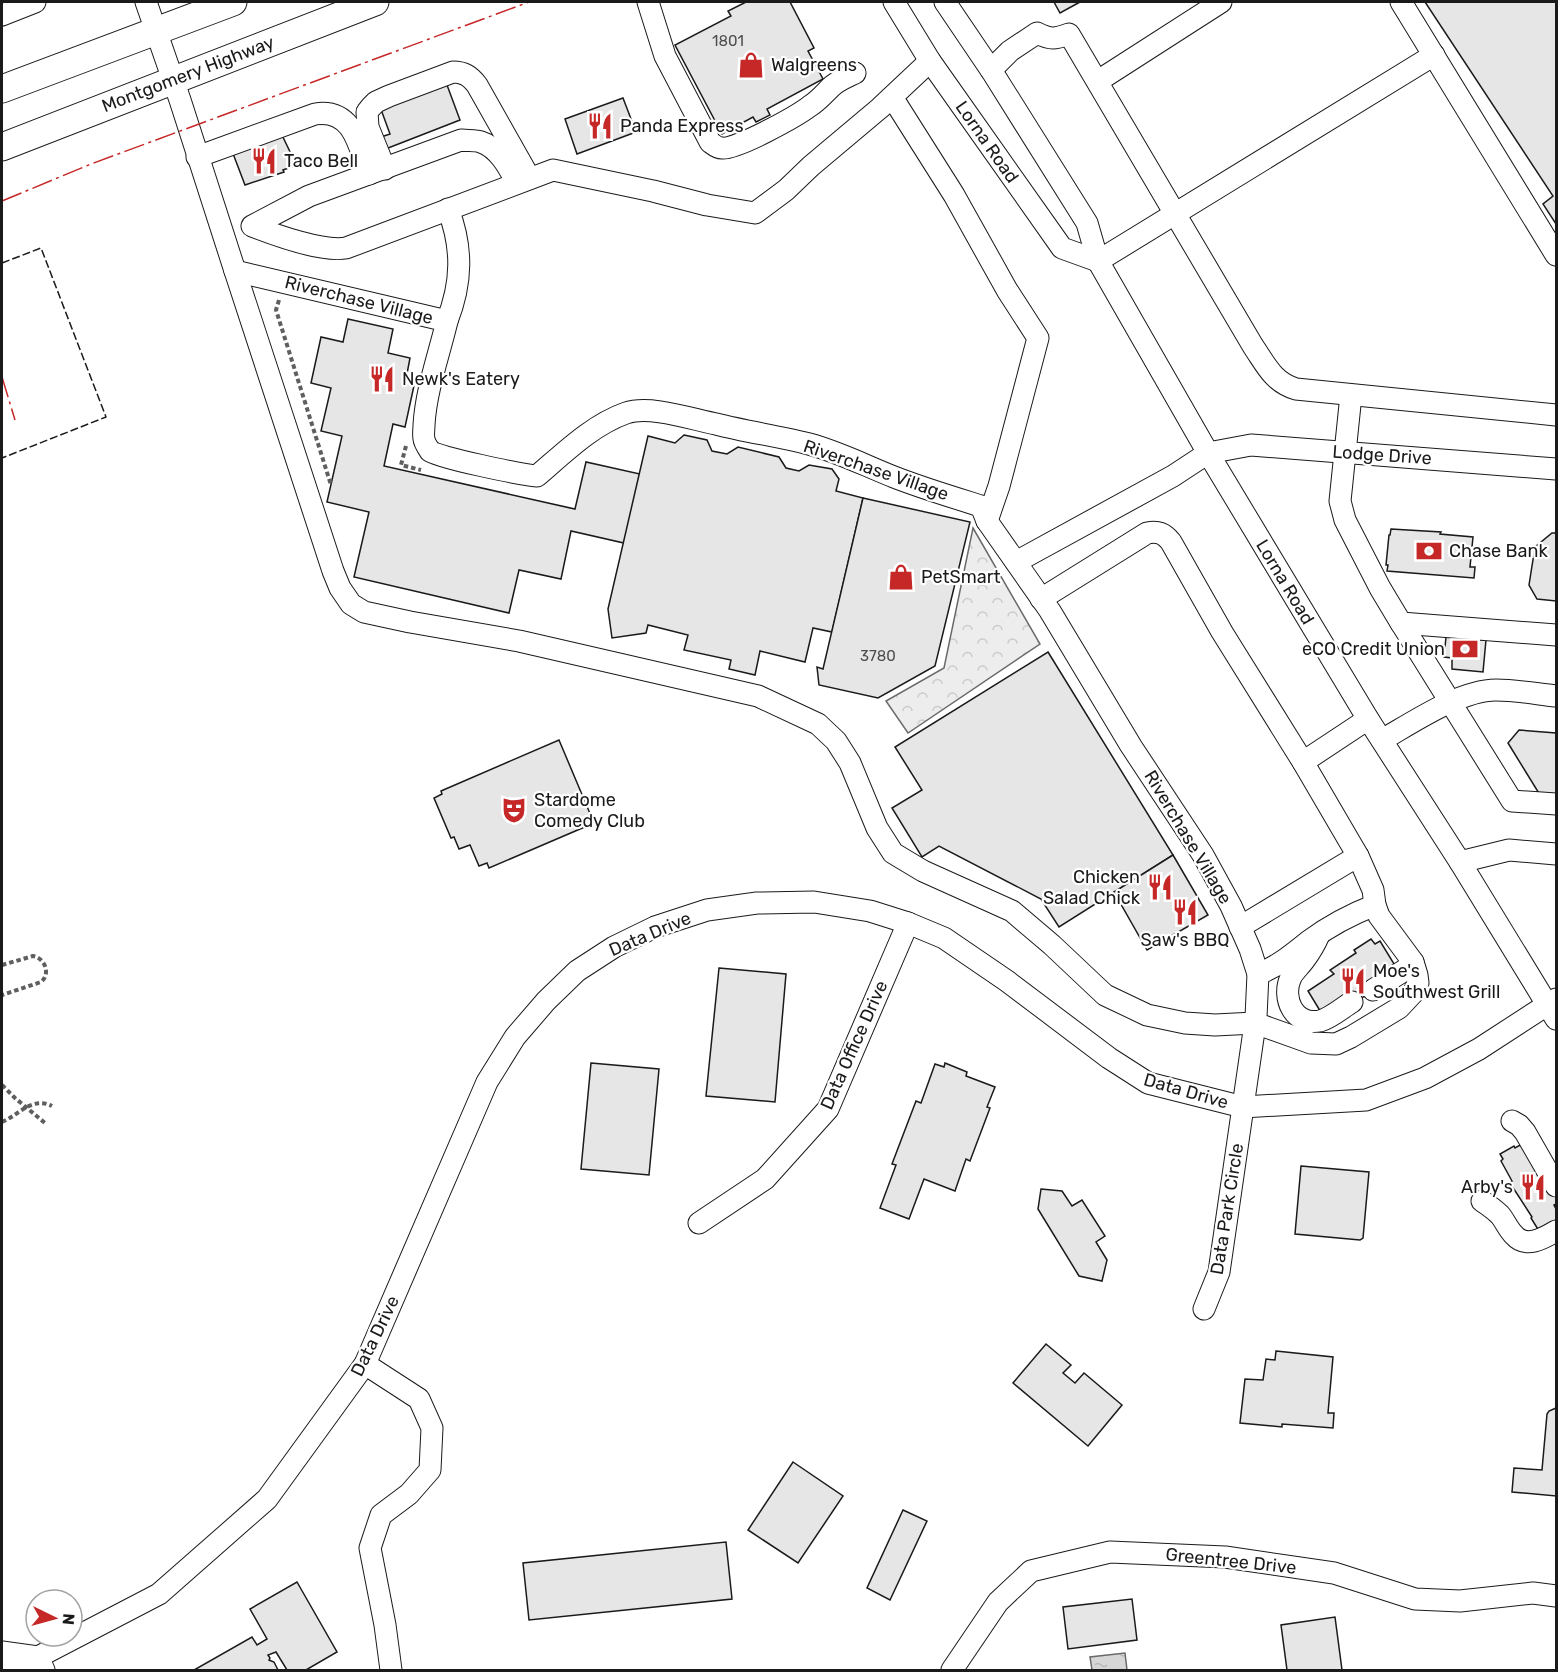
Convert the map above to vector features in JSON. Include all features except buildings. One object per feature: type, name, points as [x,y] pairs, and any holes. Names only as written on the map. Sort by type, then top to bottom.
[{"type":"main road","points":[[2,89],[233,2]]},
{"type":"main road","name":"Montgomery Highway","points":[[2,147],[375,2]]},
{"type":"street","points":[[2,15],[36,2]]},
{"type":"street","points":[[146,2],[333,572],[351,604],[364,612],[519,641],[758,696],[818,724],[836,741],[850,764],[876,828],[893,854],[923,871],[1012,911],[1105,995],[1147,1015],[1185,1023],[1215,1025],[1255,1023],[1311,1043],[1336,1044],[1399,1008],[1414,992],[1418,982],[1413,962],[1379,916],[1373,890],[1358,856],[1222,632],[1167,536],[1161,532],[1147,533],[1041,599]]},
{"type":"street","points":[[648,2],[666,56],[710,142],[716,147],[723,149],[733,147],[748,140],[808,108],[832,86],[855,73]]},
{"type":"street","name":"Lorna Road","points":[[894,2],[930,61],[1062,248],[1098,261]]},
{"type":"street","name":"Lorna Road","points":[[945,2],[991,70],[1087,223],[1098,261],[1208,453],[1368,719],[1554,1008]]},
{"type":"street","points":[[1098,81],[1221,2]]},
{"type":"street","points":[[1401,2],[1557,255]]},
{"type":"street","points":[[991,70],[1010,51],[1037,33],[1055,39],[1069,34],[1253,346],[1275,379],[1285,386],[1351,395],[1557,415]]},
{"type":"street","points":[[1098,261],[1434,55]]},
{"type":"street","points":[[252,226],[280,237],[336,249],[346,248],[553,170],[707,205],[755,213],[786,190],[810,166],[892,98],[930,61]]},
{"type":"street","points":[[377,171],[367,112],[371,106],[453,72],[461,72],[470,76],[477,85],[523,181]]},
{"type":"street","points":[[892,98],[954,195],[1007,290],[1038,338],[999,486],[987,521]]},
{"type":"street","points":[[197,157],[325,112],[337,115],[349,125],[358,144],[377,171]]},
{"type":"street","points":[[223,233],[252,226],[309,196],[461,140],[480,142],[493,148],[523,181]]},
{"type":"street","points":[[447,321],[460,262],[456,230],[448,209]]},
{"type":"street","name":"Riverchase Village","points":[[235,271],[447,321],[428,397],[424,440],[431,452],[446,458],[537,476],[583,437],[609,421],[628,412],[669,413],[810,444],[861,462],[893,477],[981,506],[987,521],[1041,599],[1131,746],[1203,855],[1250,948],[1258,974],[1258,998],[1243,1107]]},
{"type":"street","points":[[1351,395],[1340,501],[1345,520],[1380,588],[1512,801],[1557,804]]},
{"type":"street","name":"Lodge Drive","points":[[1208,453],[1251,445],[1557,469]]},
{"type":"street","points":[[1016,562],[1173,476],[1208,453]]},
{"type":"street","points":[[1401,623],[1557,635]]},
{"type":"street","points":[[1382,740],[1429,713],[1477,692],[1495,690],[1557,696]]},
{"type":"street","points":[[1303,762],[1368,719]]},
{"type":"street","points":[[1460,861],[1509,850],[1554,859]]},
{"type":"street","points":[[1240,927],[1358,856]]},
{"type":"street","name":"Data Drive","points":[[3,1671],[41,1664],[159,1593],[267,1499],[364,1364],[488,1082],[514,1036],[577,971],[614,947],[645,932],[707,910],[757,903],[814,902],[870,911],[944,938],[1007,981],[1109,1058],[1148,1083],[1243,1107],[1366,1100],[1425,1078],[1554,1008]]},
{"type":"street","points":[[1258,974],[1284,960],[1348,916],[1375,905]]},
{"type":"street","name":"Data Office Drive","points":[[699,1222],[765,1179],[828,1109],[908,923]]},
{"type":"street","points":[[1319,935],[1313,948],[1291,977],[1287,998],[1290,1007],[1301,1019],[1317,1021],[1325,1019],[1352,1002]]},
{"type":"street","points":[[1373,990],[1408,968],[1413,962]]},
{"type":"street","name":"Data Park Circle","points":[[1204,1309],[1219,1272],[1243,1107]]},
{"type":"street","points":[[1512,1121],[1524,1132],[1557,1186]]},
{"type":"street","points":[[1482,1201],[1500,1215],[1518,1239],[1540,1240],[1557,1231]]},
{"type":"street","points":[[364,1364],[419,1399],[432,1428],[430,1470],[409,1494],[381,1515],[370,1548],[385,1625],[391,1671]]},
{"type":"street","name":"Greentree Drive","points":[[952,1671],[998,1602],[1031,1571],[1110,1552],[1225,1557],[1323,1571],[1415,1599],[1460,1601],[1533,1593],[1557,1596]]},
{"type":"street","points":[[2,1652],[41,1664]]},
{"type":"path","points":[[2,965],[33,956],[38,957],[42,960],[46,975],[41,982],[2,994]]},
{"type":"path","points":[[2,1085],[45,1123]]},
{"type":"path","points":[[2,1122],[38,1102],[52,1106]]},
{"type":"green space","points":[[973,528],[1040,644],[908,733],[886,701],[944,668]]},
{"type":"water","points":[[1125,1653],[1127,1670],[1092,1670],[1090,1657]]},
{"type":"fence","points":[[2,263],[41,248],[106,417],[2,458]]},
{"type":"power","points":[[2,201],[91,164],[529,2]]},
{"type":"power","points":[[2,377],[15,420]]},
{"type":"place","name":"Walgreens","points":[[751,65]]},
{"type":"place","name":"Panda Express","points":[[600,126]]},
{"type":"place","name":"Taco Bell","points":[[264,161]]},
{"type":"place","name":"Newk's Eatery","points":[[382,379]]},
{"type":"place","name":"Chase Bank","points":[[1429,551]]},
{"type":"place","name":"PetSmart","points":[[901,577]]},
{"type":"place","name":"eCO Credit Union","points":[[1465,649]]},
{"type":"place","name":"Stardome Comedy Club","points":[[514,810]]},
{"type":"place","name":"Chicken Salad Chick","points":[[1160,887]]},
{"type":"place","name":"Saw's BBQ","points":[[1185,912]]},
{"type":"place","name":"Moe's Southwest Grill","points":[[1353,981]]},
{"type":"place","name":"Arby's","points":[[1533,1187]]}]
